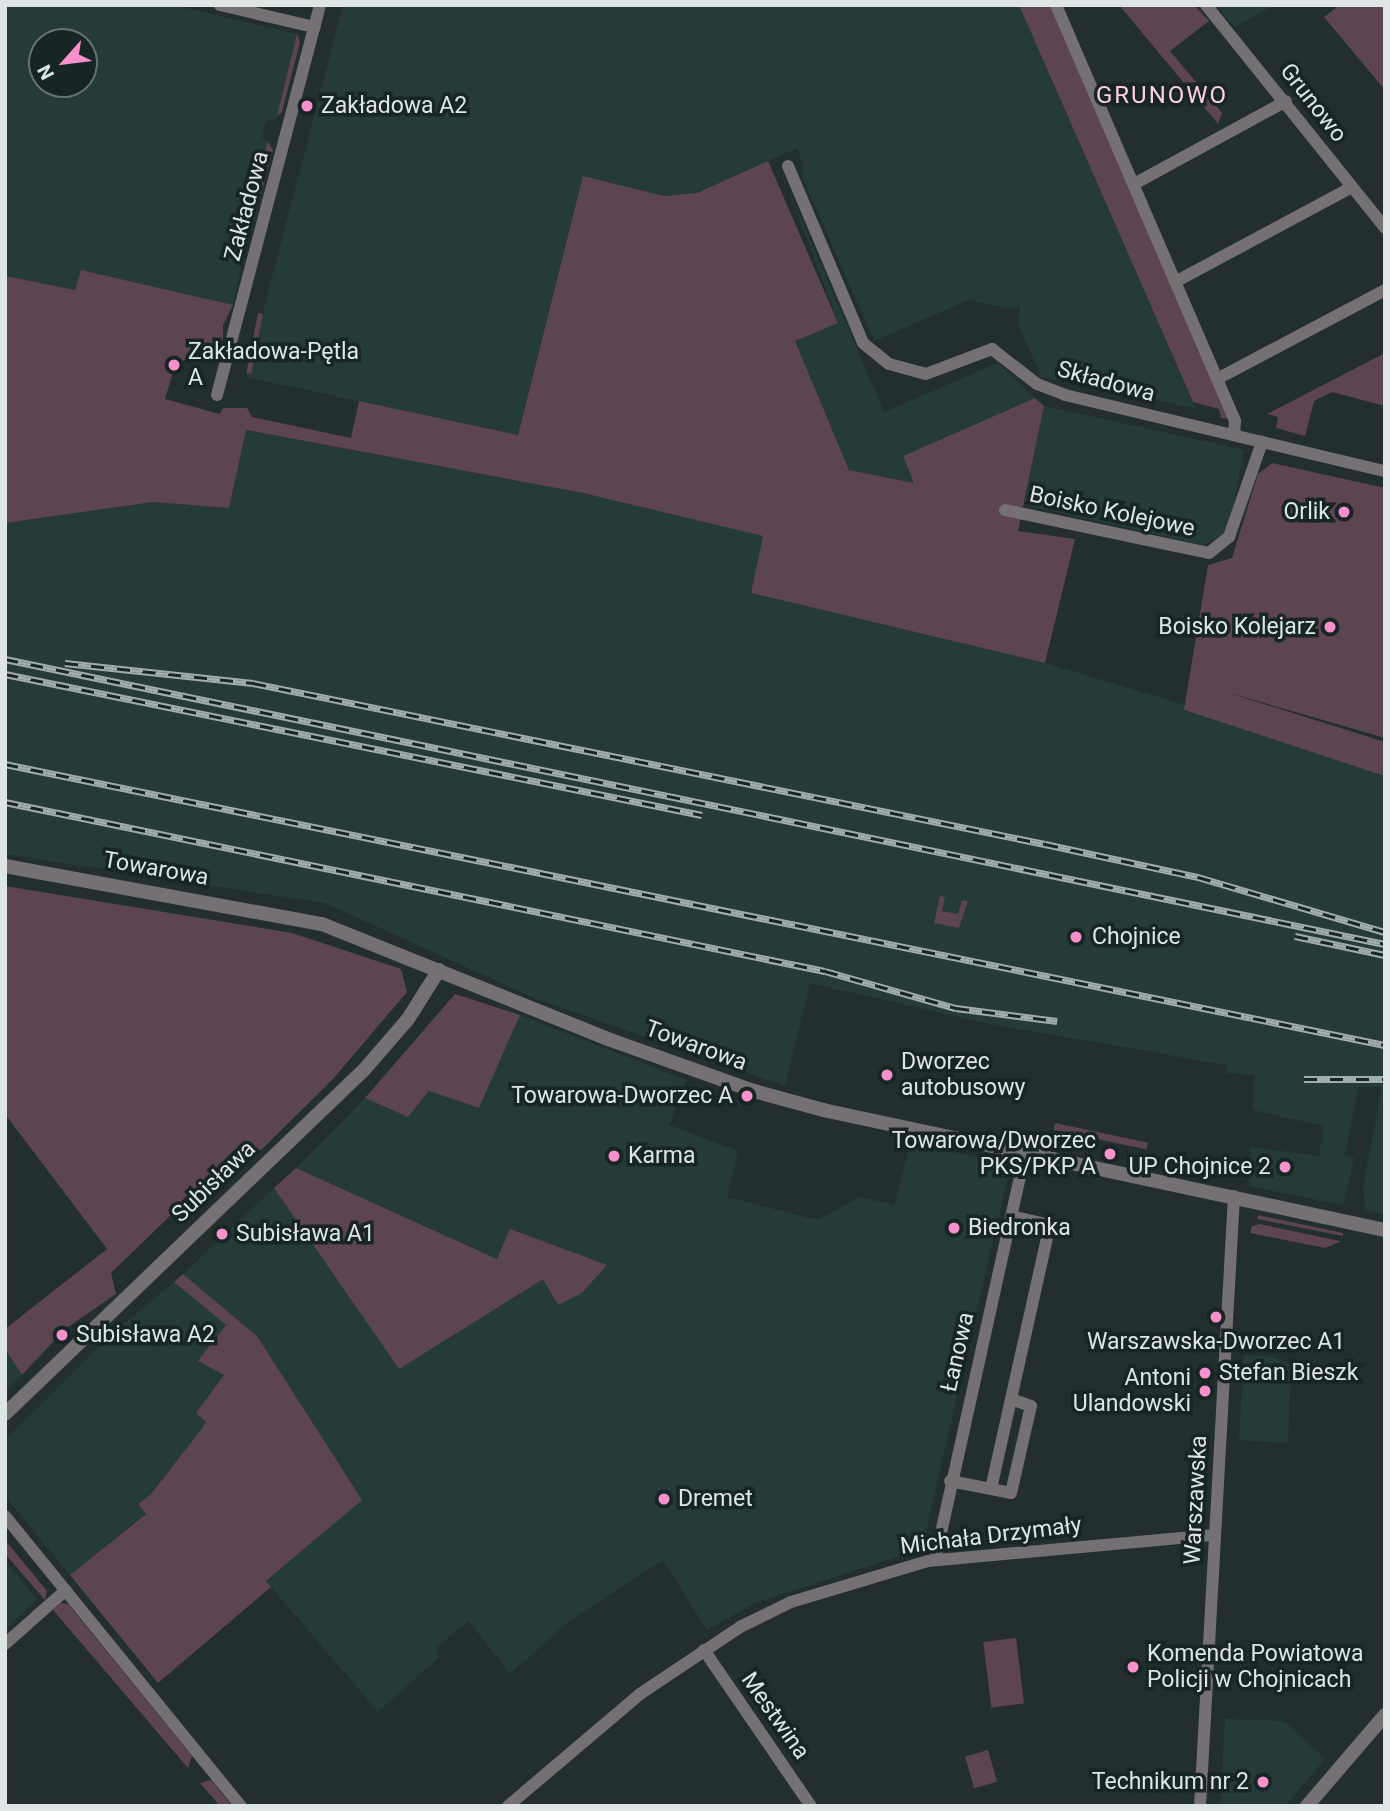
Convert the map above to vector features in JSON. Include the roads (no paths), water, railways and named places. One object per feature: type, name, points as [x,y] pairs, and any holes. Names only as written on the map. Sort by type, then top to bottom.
[{"type":"street","points":[[220,5],[314,27]]},
{"type":"street","name":"Zakładowa","points":[[217,395],[320,5]]},
{"type":"street","points":[[1056,5],[1236,421],[1234,435]]},
{"type":"street","name":"Grunowo","points":[[1206,5],[1286,101],[1385,228]]},
{"type":"street","points":[[1134,184],[1286,101]]},
{"type":"street","name":"Składowa","points":[[788,166],[863,342],[889,364],[926,374],[992,348],[1044,388],[1385,471]]},
{"type":"street","points":[[1175,282],[1352,187]]},
{"type":"street","points":[[1217,379],[1385,290]]},
{"type":"street","name":"Boisko Kolejowe","points":[[1005,510],[1209,553],[1229,537],[1262,442]]},
{"type":"street","name":"Towarowa","points":[[5,866],[289,915],[343,931],[754,1091],[1025,1153],[1385,1230]]},
{"type":"street","name":"Subisława","points":[[5,1414],[363,1071],[408,1019],[439,970]]},
{"type":"street","name":"Łanowa","points":[[935,1560],[950,1481],[1025,1153]]},
{"type":"street","name":"Warszawska","points":[[1200,1806],[1234,1196]]},
{"type":"street","points":[[991,1489],[1051,1225],[1011,1216]]},
{"type":"street","points":[[950,1481],[1011,1493],[1031,1406],[1011,1399]]},
{"type":"street","points":[[5,1516],[241,1806]]},
{"type":"street","name":"Michała Drzymały","points":[[508,1806],[640,1694],[704,1650],[791,1602],[935,1560],[1215,1535]]},
{"type":"street","points":[[5,1643],[66,1590]]},
{"type":"street","name":"Mestwina","points":[[704,1650],[811,1806]]},
{"type":"street","points":[[1307,1806],[1385,1715]]},
{"type":"railway","points":[[5,659],[1385,944]]},
{"type":"railway","points":[[65,663],[253,683],[1045,844],[1198,877],[1385,932]]},
{"type":"railway","points":[[5,674],[702,815]]},
{"type":"railway","points":[[5,764],[1385,1045]]},
{"type":"railway","points":[[5,802],[825,971],[956,1008],[1057,1021]]},
{"type":"railway","points":[[1295,936],[1385,955]]},
{"type":"railway","points":[[1304,1079],[1385,1079]]},
{"type":"place","name":"Zakładowa A2","points":[[307,106]]},
{"type":"place","name":"Zakładowa-Pętla A","points":[[174,365]]},
{"type":"place","name":"Orlik","points":[[1344,512]]},
{"type":"place","name":"Boisko Kolejarz","points":[[1330,627]]},
{"type":"place","name":"Chojnice","points":[[1076,937]]},
{"type":"place","name":"Dworzec autobusowy","points":[[887,1075]]},
{"type":"place","name":"Towarowa-Dworzec A","points":[[747,1096]]},
{"type":"place","name":"Towarowa/Dworzec PKS/PKP A","points":[[1110,1154]]},
{"type":"place","name":"Karma","points":[[614,1156]]},
{"type":"place","name":"UP Chojnice 2","points":[[1285,1167]]},
{"type":"place","name":"Biedronka","points":[[954,1228]]},
{"type":"place","name":"Subisława A1","points":[[222,1234]]},
{"type":"place","name":"Warszawska-Dworzec A1","points":[[1216,1317]]},
{"type":"place","name":"Subisława A2","points":[[62,1335]]},
{"type":"place","name":"Stefan Bieszk","points":[[1205,1373]]},
{"type":"place","name":"Antoni Ulandowski","points":[[1205,1391]]},
{"type":"place","name":"Dremet","points":[[664,1499]]},
{"type":"place","name":"Komenda Powiatowa Policji w Chojnicach","points":[[1133,1667]]},
{"type":"place","name":"Technikum nr 2","points":[[1263,1782]]},
{"type":"district","name":"GRUNOWO","points":[[1162,96]]}]
